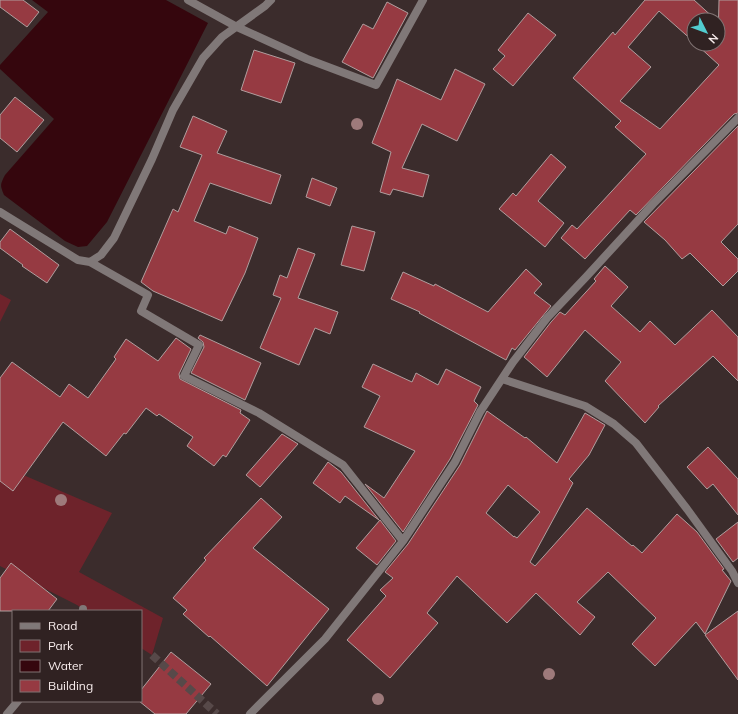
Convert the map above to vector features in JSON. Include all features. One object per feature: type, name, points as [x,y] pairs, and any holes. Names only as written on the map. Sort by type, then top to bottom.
[{"type":"street","points":[[188,0],[237,27],[307,59],[376,84],[423,0]]},
{"type":"street","points":[[90,262],[101,255],[114,238],[152,159],[173,110],[203,58],[222,37],[271,0]]},
{"type":"street","points":[[250,714],[325,639],[403,541],[455,462],[480,412],[513,362],[547,318],[653,204],[738,118]]},
{"type":"street","points":[[0,212],[61,251],[78,260],[90,262],[148,295],[141,311],[199,345],[184,376],[259,413],[343,465],[403,541]]},
{"type":"street","points":[[502,379],[585,406],[614,424],[636,443],[732,570],[738,583]]},
{"type":"street","points":[[7,714],[17,702]]},
{"type":"green space","points":[[0,294],[11,300],[0,322]]},
{"type":"green space","points":[[0,465],[112,513],[79,572],[163,618],[152,655],[142,649],[142,610],[84,610],[0,566]]},
{"type":"water","points":[[32,0],[166,0],[208,23],[107,222],[87,246],[78,247],[65,241],[4,195],[1,187],[1,183],[5,175],[54,119],[0,69],[0,65],[48,12]]},
{"type":"building","points":[[0,0],[23,0],[39,12],[27,27],[0,7]]},
{"type":"building","points":[[645,0],[694,0],[707,12],[686,12],[686,35],[659,11],[628,47],[651,67],[620,101],[660,129],[719,65],[705,52],[726,52],[726,12],[719,12],[719,0],[738,0],[738,113],[734,114],[636,215],[630,210],[585,259],[561,238],[572,225],[577,229],[646,154],[615,127],[621,121],[573,78],[613,32],[615,35]]},
{"type":"building","points":[[387,2],[408,13],[373,78],[342,62],[363,24],[373,29]]},
{"type":"building","points":[[528,13],[556,35],[513,86],[493,69],[505,56],[498,50]]},
{"type":"building","points":[[254,50],[295,63],[281,103],[241,90]]},
{"type":"building","points":[[455,69],[485,84],[457,141],[422,124],[402,168],[429,175],[423,197],[393,189],[390,195],[380,192],[391,152],[372,143],[397,79],[441,100]]},
{"type":"building","points":[[15,97],[44,120],[17,152],[0,138],[0,115]]},
{"type":"building","points":[[193,116],[227,131],[217,153],[281,175],[271,204],[210,183],[194,221],[226,234],[229,226],[258,238],[245,273],[222,321],[153,291],[141,282],[173,209],[178,212],[202,155],[180,147]]},
{"type":"building","points":[[738,126],[738,224],[721,242],[738,259],[738,271],[723,286],[690,253],[682,259],[665,240],[644,222]]},
{"type":"building","points":[[551,154],[566,167],[538,201],[564,223],[545,247],[499,209],[513,193],[516,196]]},
{"type":"building","points":[[312,178],[337,188],[330,206],[306,197]]},
{"type":"building","points":[[352,226],[375,232],[364,271],[341,265]]},
{"type":"building","points":[[10,229],[59,265],[47,283],[22,266],[23,265],[0,248],[0,242]]},
{"type":"building","points":[[298,248],[315,254],[298,298],[338,312],[330,334],[315,328],[299,365],[260,348],[281,298],[273,295],[280,275],[287,278]]},
{"type":"building","points":[[605,266],[628,287],[611,306],[640,332],[650,321],[675,345],[712,310],[738,337],[738,381],[713,356],[658,406],[659,407],[645,423],[605,381],[621,362],[585,330],[547,377],[524,357],[560,312],[565,315],[596,281],[594,279]]},
{"type":"building","points":[[526,269],[542,284],[534,293],[551,306],[515,350],[512,348],[506,360],[419,313],[420,312],[391,299],[403,272],[434,286],[435,284],[488,312]]},
{"type":"building","points":[[200,335],[261,363],[245,400],[191,373],[204,347],[203,342],[198,338]]},
{"type":"building","points":[[176,338],[191,349],[179,374],[180,379],[241,410],[240,413],[250,420],[226,457],[223,455],[214,466],[187,446],[193,437],[159,414],[157,416],[146,408],[126,434],[124,433],[106,456],[63,422],[13,491],[0,481],[0,378],[12,362],[60,397],[69,384],[88,398],[116,359],[114,357],[126,339],[158,361]]},
{"type":"building","points":[[373,364],[412,382],[416,373],[438,385],[446,369],[481,387],[474,401],[478,405],[450,459],[403,532],[365,484],[384,498],[415,451],[364,427],[380,396],[362,387]]},
{"type":"building","points":[[487,411],[525,438],[526,437],[557,463],[585,413],[605,425],[589,455],[569,479],[573,483],[530,562],[535,566],[587,508],[642,553],[677,514],[697,532],[731,581],[705,634],[696,622],[655,666],[632,644],[656,618],[608,572],[577,602],[595,617],[580,635],[536,593],[507,623],[457,576],[427,613],[438,623],[390,678],[347,640],[386,596],[380,590],[393,578],[385,572],[408,544],[460,465]],"holes":[[[508,485],[540,512],[517,538],[486,513]]]},
{"type":"building","points":[[282,434],[298,444],[260,487],[246,475]]},
{"type":"building","points":[[708,447],[738,479],[738,515],[713,484],[707,489],[687,467]]},
{"type":"building","points":[[328,462],[341,472],[379,520],[345,496],[340,503],[313,483]]},
{"type":"building","points":[[261,498],[282,517],[253,548],[329,609],[267,686],[183,614],[187,610],[173,598],[206,560],[204,558]]},
{"type":"building","points":[[380,520],[396,541],[377,565],[356,548]]},
{"type":"building","points":[[738,522],[738,558],[733,562],[716,539]]},
{"type":"building","points":[[11,563],[57,599],[49,610],[0,611],[0,578]]},
{"type":"building","points":[[738,611],[738,680],[705,635]]},
{"type":"building","points":[[171,652],[211,684],[186,714],[155,714],[140,702],[142,702],[142,689]]},
{"type":"tunnel","points":[[152,655],[217,714]]}]
